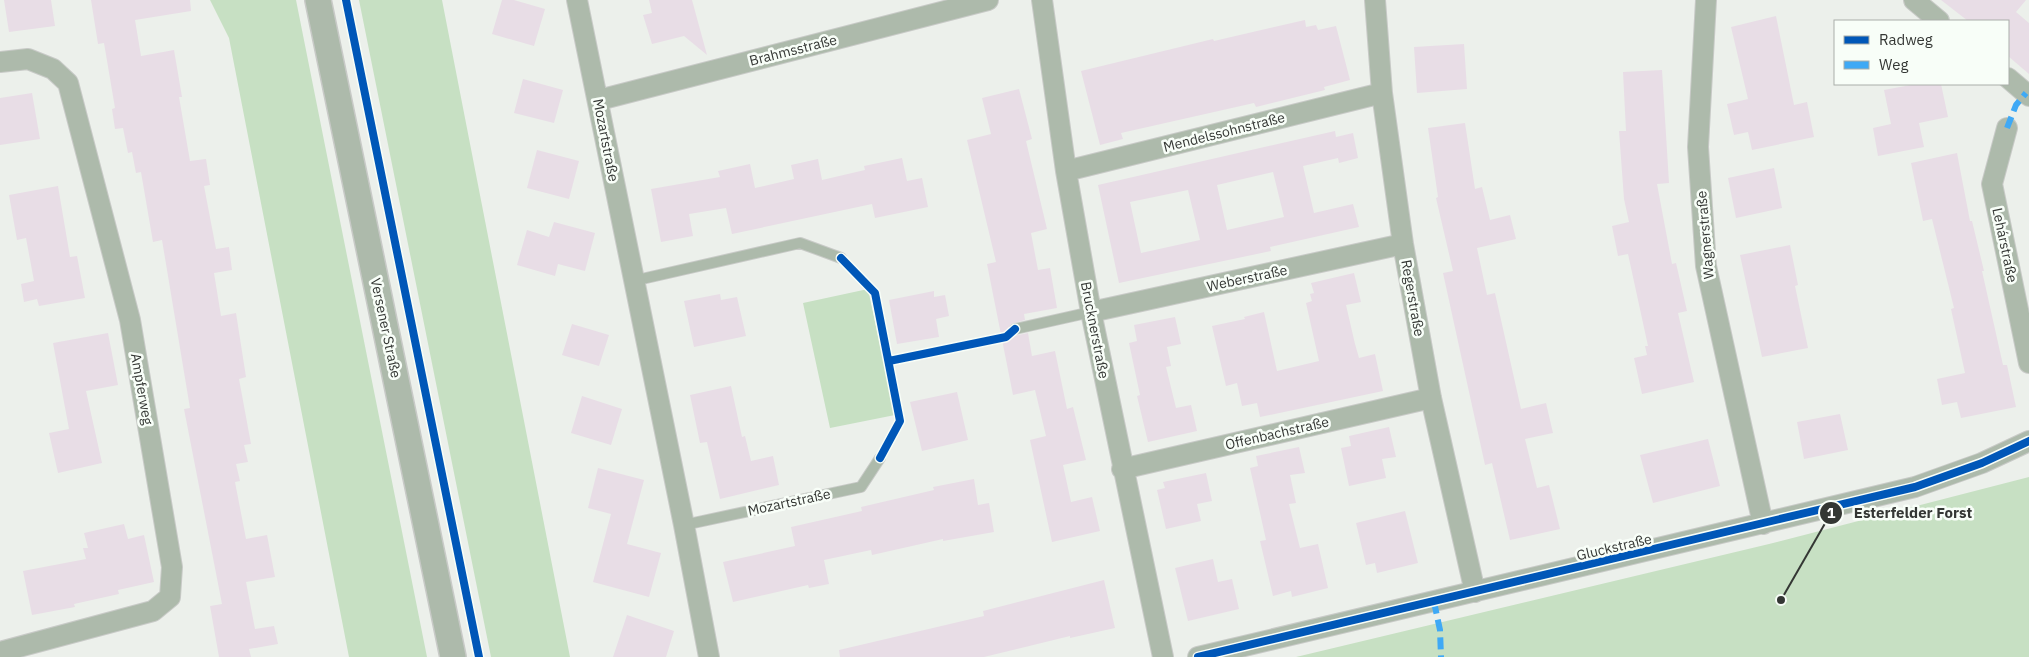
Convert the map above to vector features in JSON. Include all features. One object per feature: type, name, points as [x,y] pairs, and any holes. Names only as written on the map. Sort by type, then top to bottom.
[{"type":"street","name":"Versener Straße","points":[[318,0],[453,657]]},
{"type":"street","name":"Mozartstraße","points":[[577,0],[599,100],[633,281],[684,525],[709,657]]},
{"type":"street","name":"Brahmsstraße","points":[[599,100],[988,0]]},
{"type":"street","name":"Brucknerstraße","points":[[1042,0],[1066,171],[1091,312],[1122,469],[1163,657]]},
{"type":"street","name":"Regerstraße","points":[[1375,0],[1382,94],[1403,244],[1431,398],[1475,592]]},
{"type":"street","name":"Wagnerstraße","points":[[1706,0],[1698,147],[1706,266],[1764,524]]},
{"type":"street","points":[[1914,0],[1938,20]]},
{"type":"street","name":"Ampferweg","points":[[0,62],[28,59],[53,69],[68,83],[130,320],[172,567],[170,598],[152,612],[0,652]]},
{"type":"street","points":[[2009,79],[2029,96]]},
{"type":"street","name":"Mendelssohnstraße","points":[[1066,171],[1382,94]]},
{"type":"street","name":"Lehárstraße","points":[[2007,128],[1992,184],[2029,363]]},
{"type":"street","name":"Weberstraße","points":[[1091,312],[1403,244]]},
{"type":"street","name":"Offenbachstraße","points":[[1122,469],[1431,398]]},
{"type":"street","name":"Gluckstraße","points":[[1198,657],[1915,487],[1982,463],[2029,441]]},
{"type":"lane","points":[[633,281],[800,243],[841,258]]},
{"type":"lane","points":[[1015,329],[1091,312]]},
{"type":"lane","name":"Mozartstraße","points":[[684,525],[861,487],[880,458]]},
{"type":"green space","points":[[210,0],[296,0],[427,657],[349,657],[229,38]]},
{"type":"green space","points":[[359,0],[442,0],[570,657],[491,657]]},
{"type":"green space","points":[[868,289],[895,415],[830,428],[803,303]]},
{"type":"green space","points":[[2029,477],[2029,657],[1296,657],[1769,544]]},
{"type":"building","points":[[4,0],[51,0],[55,26],[9,32]]},
{"type":"building","points":[[91,0],[190,0],[191,11],[135,20],[141,56],[174,50],[182,97],[179,97],[190,161],[206,159],[210,185],[204,186],[216,249],[229,247],[232,270],[214,273],[221,316],[236,313],[246,377],[239,379],[251,444],[244,445],[248,462],[236,464],[240,481],[235,482],[246,539],[267,535],[275,577],[246,582],[255,629],[274,626],[278,644],[249,649],[251,657],[219,657],[210,606],[222,604],[184,409],[190,408],[162,240],[153,242],[141,172],[136,173],[132,152],[128,153],[123,128],[115,129],[112,109],[115,108],[104,43],[98,44]]},
{"type":"building","points":[[502,0],[514,0],[545,9],[534,46],[492,34]]},
{"type":"building","points":[[649,0],[692,0],[707,55],[684,36],[652,44],[643,15],[652,13]]},
{"type":"building","points":[[1941,0],[2026,0],[2016,12],[2029,23],[2029,74],[2009,57],[2009,20],[1967,20]]},
{"type":"building","points":[[1776,16],[1794,105],[1807,102],[1814,137],[1752,150],[1748,132],[1734,135],[1727,104],[1748,99],[1731,27]]},
{"type":"building","points":[[1305,20],[1306,27],[1316,25],[1318,30],[1336,26],[1350,80],[1324,87],[1325,90],[1256,107],[1254,103],[1121,133],[1123,139],[1100,145],[1081,71],[1213,39],[1214,41]]},
{"type":"building","points":[[1464,44],[1467,89],[1417,93],[1414,47]]},
{"type":"building","points":[[1662,70],[1669,183],[1657,184],[1672,264],[1676,263],[1687,311],[1678,313],[1694,382],[1642,394],[1634,358],[1647,355],[1645,346],[1648,346],[1628,254],[1618,256],[1612,226],[1629,222],[1624,199],[1619,131],[1626,131],[1623,72]]},
{"type":"building","points":[[523,79],[563,90],[554,123],[514,113]]},
{"type":"building","points":[[1911,85],[1941,85],[1948,117],[1919,123],[1924,147],[1878,156],[1873,128],[1891,124],[1884,90]]},
{"type":"building","points":[[1019,89],[1032,139],[1026,141],[1047,229],[1031,233],[1038,270],[1050,268],[1057,308],[1024,314],[1025,320],[1011,324],[1008,330],[1013,336],[1028,333],[1032,356],[1055,351],[1067,409],[1073,407],[1086,460],[1063,465],[1071,502],[1092,497],[1100,531],[1052,542],[1030,440],[1046,436],[1035,390],[1013,395],[987,264],[996,262],[967,140],[991,134],[982,98]]},
{"type":"building","points":[[32,93],[40,139],[0,145],[0,98]]},
{"type":"building","points":[[1465,123],[1475,189],[1482,187],[1490,220],[1510,215],[1516,239],[1477,248],[1487,295],[1495,293],[1521,409],[1546,403],[1553,433],[1525,439],[1537,488],[1549,485],[1560,529],[1510,540],[1492,463],[1485,465],[1443,273],[1453,271],[1436,198],[1438,197],[1428,128]]},
{"type":"building","points":[[1335,131],[1336,137],[1353,133],[1358,158],[1339,163],[1338,158],[1303,166],[1314,213],[1353,204],[1359,227],[1270,247],[1271,251],[1119,283],[1098,185]],"holes":[[[1273,172],[1284,217],[1227,230],[1217,185]],[[1188,190],[1200,240],[1141,253],[1130,202]]]},
{"type":"building","points":[[537,150],[579,161],[569,199],[527,188]]},
{"type":"building","points":[[1957,153],[1970,221],[1972,221],[1984,271],[1982,271],[2003,365],[2007,365],[2016,407],[1961,418],[1957,402],[1942,405],[1937,379],[1965,373],[1951,309],[1954,308],[1932,219],[1923,221],[1911,163]]},
{"type":"building","points":[[902,158],[907,181],[922,178],[928,207],[875,218],[872,204],[732,234],[726,208],[689,214],[693,236],[661,242],[651,189],[720,177],[718,171],[750,164],[755,188],[794,179],[791,165],[818,159],[822,180],[865,170],[864,166]]},
{"type":"building","points":[[1774,168],[1782,208],[1736,218],[1728,178]]},
{"type":"building","points":[[58,186],[70,257],[77,256],[85,298],[39,306],[37,299],[24,302],[21,284],[34,281],[26,238],[17,240],[9,195]]},
{"type":"building","points":[[554,222],[595,233],[585,271],[558,264],[555,276],[517,265],[527,230],[549,237]]},
{"type":"building","points":[[1790,245],[1798,285],[1795,286],[1808,348],[1762,357],[1740,255]]},
{"type":"building","points":[[1354,273],[1361,302],[1346,305],[1355,344],[1359,358],[1375,354],[1383,391],[1260,417],[1257,403],[1242,406],[1237,383],[1226,386],[1212,326],[1245,319],[1244,317],[1264,312],[1277,371],[1319,361],[1306,303],[1312,301],[1310,294],[1314,293],[1311,283]]},
{"type":"building","points":[[934,291],[934,297],[945,295],[949,316],[936,319],[939,337],[897,344],[889,300]]},
{"type":"building","points":[[720,294],[721,300],[737,297],[746,336],[694,347],[684,301]]},
{"type":"building","points":[[1175,317],[1181,344],[1167,347],[1171,366],[1166,367],[1176,408],[1191,405],[1197,431],[1148,442],[1137,396],[1140,395],[1129,343],[1137,341],[1134,325]]},
{"type":"building","points":[[572,324],[609,335],[599,366],[562,355]]},
{"type":"building","points":[[108,333],[118,385],[86,391],[102,463],[58,473],[49,433],[69,429],[53,343]]},
{"type":"building","points":[[731,386],[742,437],[745,436],[751,461],[773,456],[779,485],[720,499],[707,442],[700,443],[690,395]]},
{"type":"building","points":[[957,392],[968,440],[922,451],[910,402]]},
{"type":"building","points":[[582,396],[622,409],[611,445],[571,433]]},
{"type":"building","points":[[1840,414],[1848,450],[1804,459],[1797,422]]},
{"type":"building","points":[[1389,427],[1396,457],[1382,459],[1386,478],[1349,486],[1341,448],[1351,446],[1349,436]]},
{"type":"building","points":[[1708,439],[1720,486],[1653,503],[1640,455]]},
{"type":"building","points":[[1299,447],[1305,473],[1290,475],[1296,503],[1289,504],[1300,548],[1318,544],[1328,588],[1292,597],[1291,591],[1273,596],[1260,541],[1266,540],[1250,468],[1258,466],[1256,456]]},
{"type":"building","points":[[598,468],[644,480],[627,544],[661,553],[649,597],[593,582],[611,514],[588,508]]},
{"type":"building","points":[[1206,473],[1212,501],[1197,504],[1201,521],[1166,529],[1157,490],[1165,488],[1163,482]]},
{"type":"building","points":[[974,479],[978,505],[989,503],[994,532],[943,541],[943,539],[872,555],[871,550],[824,560],[829,584],[809,588],[808,585],[733,602],[723,562],[795,546],[791,527],[862,511],[861,507],[934,490],[933,487]]},
{"type":"building","points":[[1405,511],[1418,563],[1377,573],[1375,563],[1366,565],[1356,523]]},
{"type":"building","points":[[124,524],[128,539],[144,535],[154,582],[118,590],[119,594],[74,604],[75,607],[32,615],[23,571],[86,559],[83,548],[88,548],[84,533]]},
{"type":"building","points":[[1213,559],[1218,582],[1232,579],[1239,609],[1188,621],[1175,568]]},
{"type":"building","points":[[1104,580],[1115,628],[1070,638],[1070,636],[984,657],[840,657],[839,650],[984,616],[983,611]]},
{"type":"building","points":[[627,615],[674,631],[666,657],[613,657]]},
{"type":"marked path","points":[[2007,128],[2016,105],[2026,93]]},
{"type":"marked path","points":[[1434,602],[1440,630],[1441,657]]},
{"type":"cycle path","points":[[346,0],[479,657]]},
{"type":"cycle path","points":[[841,258],[875,293],[900,421],[880,458]]},
{"type":"cycle path","points":[[889,361],[1006,337],[1015,329]]},
{"type":"cycle path","points":[[1198,657],[1915,487],[1982,463],[2029,441]]},
{"type":"place","name":"Esterfelder Forst","points":[[1781,600]]}]
